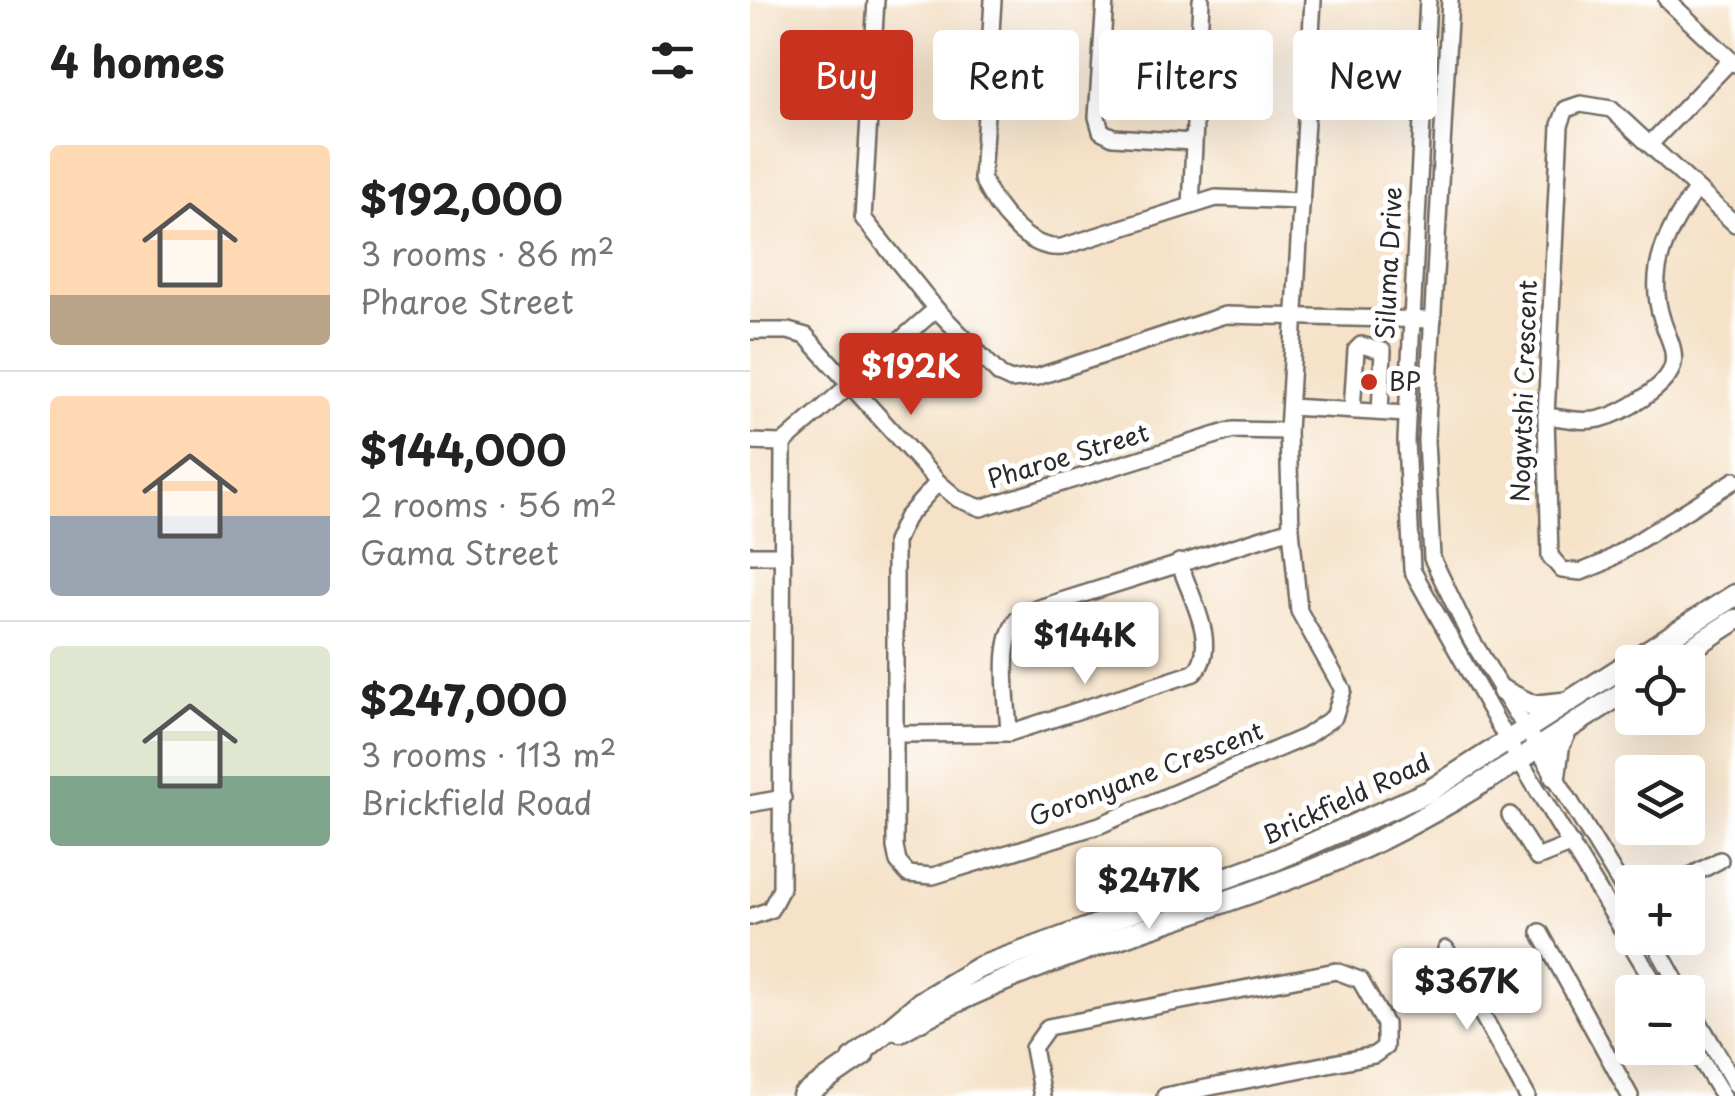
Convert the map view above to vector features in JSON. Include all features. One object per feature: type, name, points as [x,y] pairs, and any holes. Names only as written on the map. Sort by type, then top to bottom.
[{"type":"main road","name":"Brickfield Road","points":[[803,1096],[853,1059],[931,1014],[986,989],[1354,852],[1434,814],[1515,752],[1527,730],[1735,595]]},
{"type":"main road","points":[[1696,645],[1735,620]]},
{"type":"main road","points":[[1503,691],[1532,706],[1578,697]]},
{"type":"main road","name":"Brickfield Road","points":[[1515,752],[1539,749],[1615,698]]},
{"type":"main road","points":[[1555,776],[1559,745],[1567,729]]},
{"type":"street","points":[[876,0],[863,218],[936,309],[983,360],[1011,380],[1045,374],[1225,315],[1434,320]]},
{"type":"street","points":[[993,0],[982,179],[1016,226],[1031,239],[1051,248],[1216,198],[1302,201]]},
{"type":"street","points":[[1104,0],[1097,117],[1101,131],[1113,136],[1192,142]]},
{"type":"street","points":[[1191,206],[1201,0]]},
{"type":"street","name":"Goronyane Crescent","points":[[938,482],[906,518],[895,542],[896,857],[903,870],[919,878],[1100,825],[1305,737],[1334,717],[1343,690],[1299,612],[1288,432],[1312,0]]},
{"type":"street","name":"Siluma Drive","points":[[1428,0],[1408,374],[1407,515],[1412,570],[1515,752],[1615,916]]},
{"type":"street","name":"Siluma Drive","points":[[1450,0],[1426,479],[1432,558],[1461,620],[1615,877]]},
{"type":"street","points":[[1650,144],[1733,62],[1668,0]]},
{"type":"street","name":"Nogwtshi Crescent","points":[[1735,224],[1604,106],[1572,105],[1562,116],[1546,416],[1548,545],[1554,564],[1562,570],[1581,572],[1603,563],[1735,480]]},
{"type":"street","points":[[1546,416],[1602,419],[1658,386],[1670,372],[1672,345],[1658,305],[1661,248],[1673,220],[1696,190]]},
{"type":"street","points":[[750,442],[783,443],[936,309]]},
{"type":"street","name":"Pharoe Street","points":[[750,331],[788,330],[806,336],[938,482],[965,503],[990,508],[1234,430],[1288,432]]},
{"type":"street","points":[[1352,410],[1358,346],[1382,349],[1380,412]]},
{"type":"street","points":[[1382,372],[1430,374]]},
{"type":"street","points":[[1290,407],[1407,414]]},
{"type":"street","points":[[750,917],[770,910],[780,896],[783,443]]},
{"type":"street","points":[[1008,733],[1008,643],[1017,618],[1034,608],[1291,529]]},
{"type":"street","points":[[750,555],[783,555]]},
{"type":"street","points":[[897,734],[1008,733],[1186,677],[1200,667],[1206,645],[1179,562]]},
{"type":"street","points":[[750,804],[783,798]]},
{"type":"street","points":[[1510,816],[1537,858],[1572,844]]},
{"type":"street","points":[[1705,868],[1720,860]]},
{"type":"street","points":[[1540,932],[1630,1096]]},
{"type":"street","points":[[1446,948],[1527,1096]]},
{"type":"street","points":[[1042,1096],[1033,1048],[1048,1028],[1336,972],[1360,980],[1388,1032],[1386,1047],[1374,1055],[1164,1096]]},
{"type":"street","points":[[1704,1065],[1720,1091],[1734,1080],[1705,1031]]},
{"type":"place","name":"BP","points":[[1369,382]]}]
